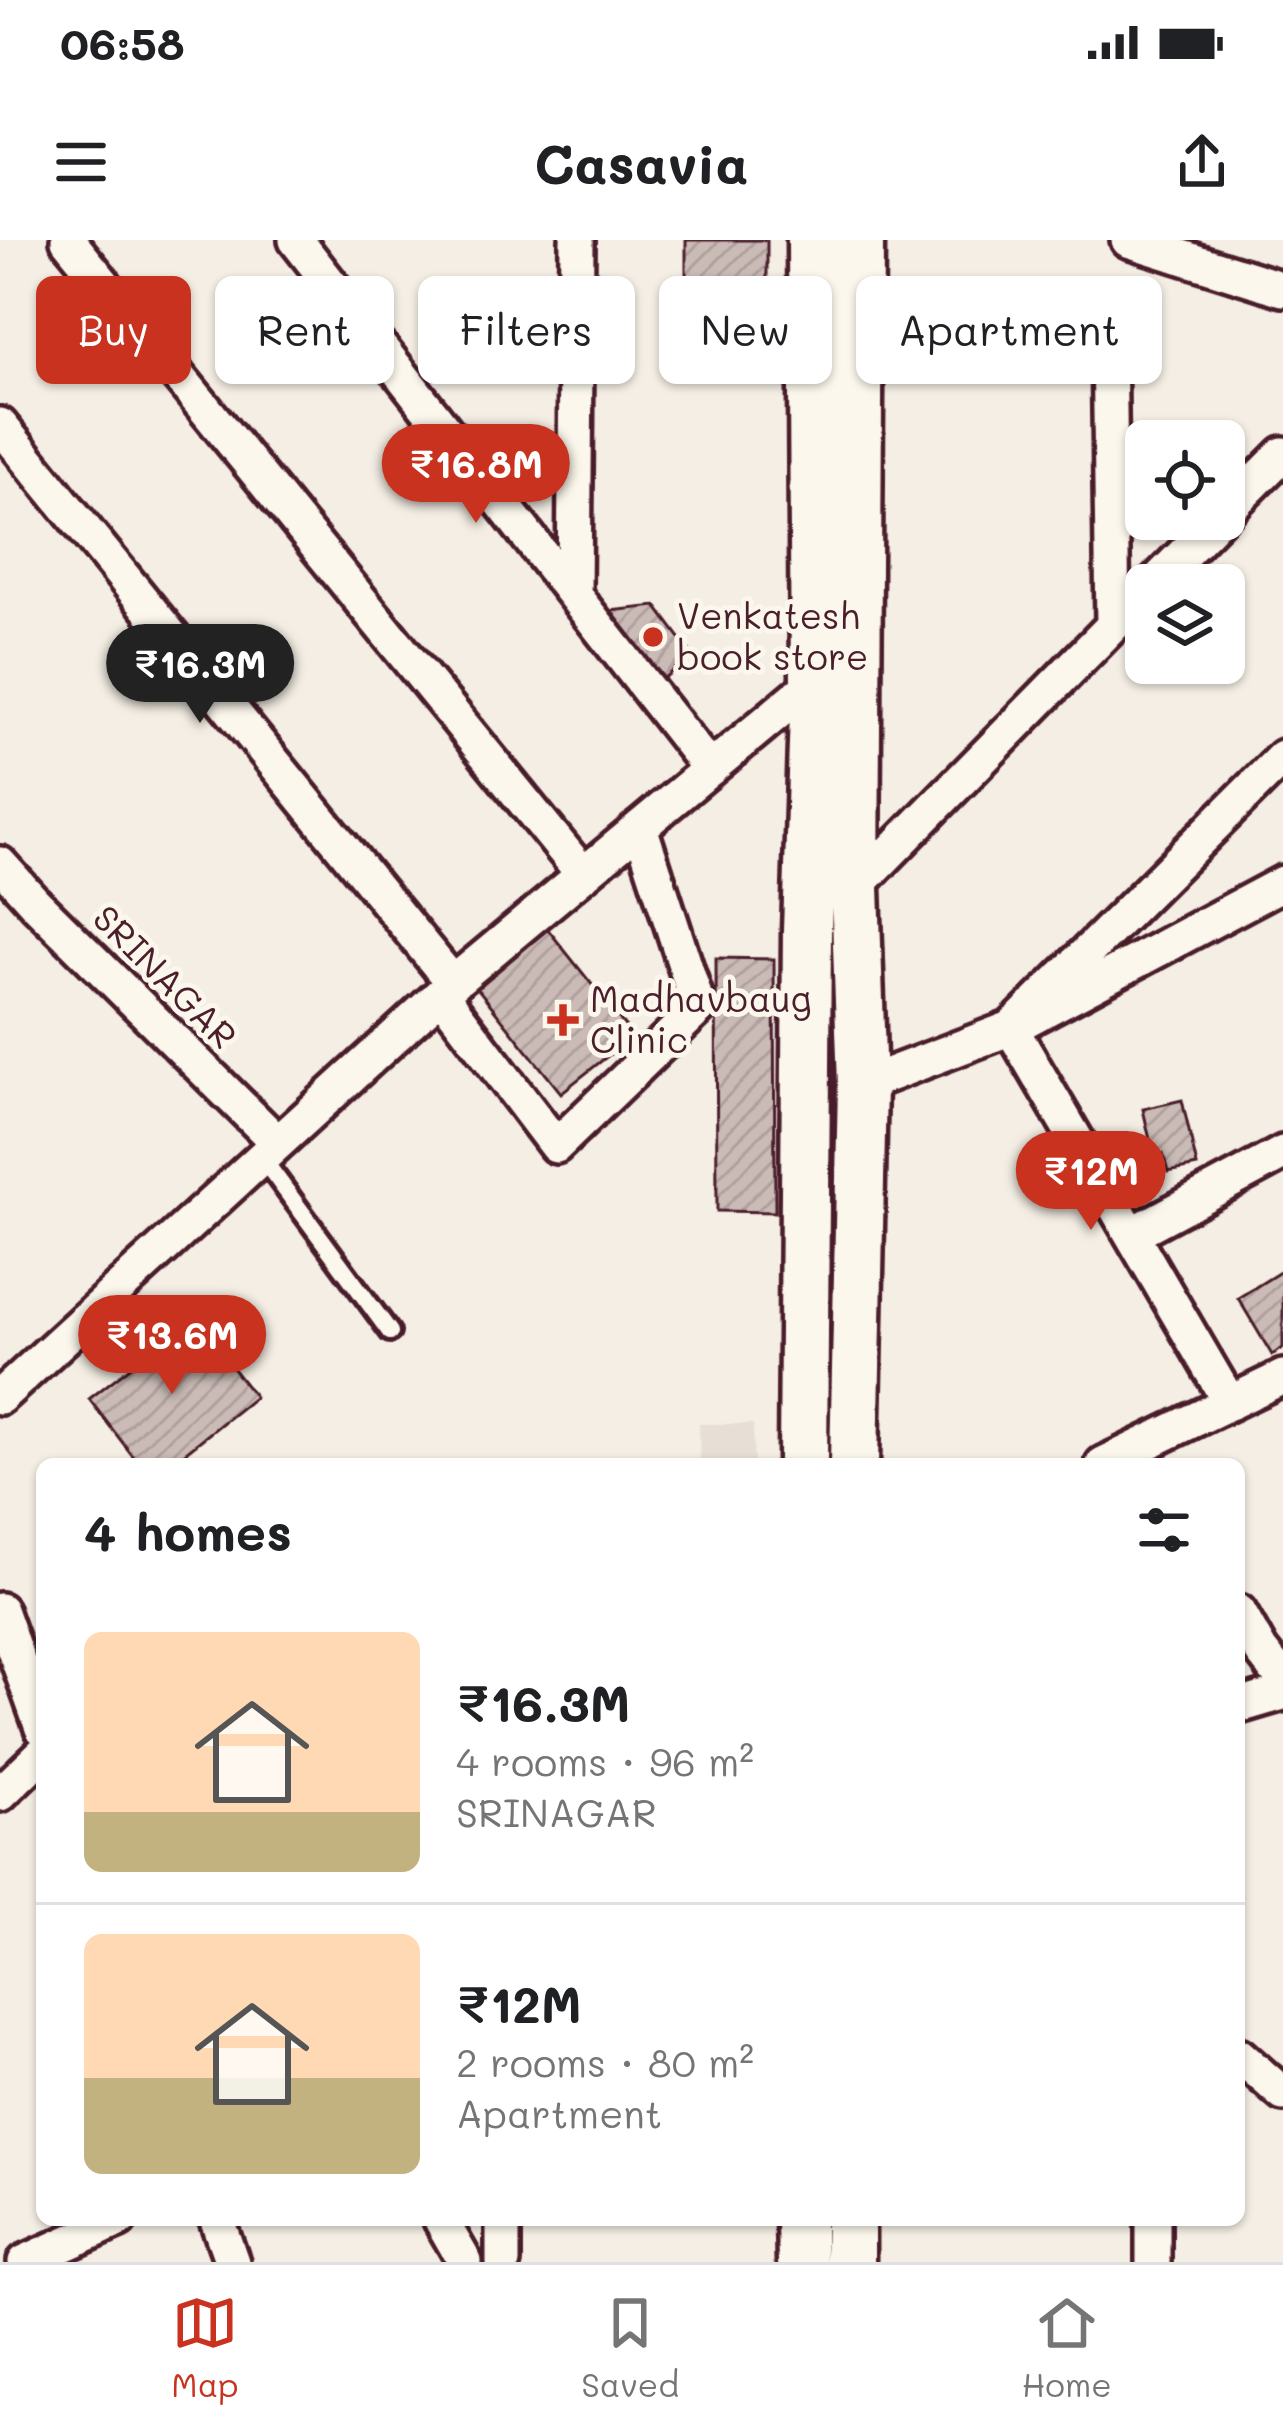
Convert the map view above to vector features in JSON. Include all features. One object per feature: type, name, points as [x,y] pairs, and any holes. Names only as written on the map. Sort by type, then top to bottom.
[{"type":"main road","points":[[802,1458],[807,932],[815,681],[812,240]]},
{"type":"main road","points":[[854,1458],[862,1085],[855,888],[859,240]]},
{"type":"main road","points":[[802,2226],[802,2262]]},
{"type":"main road","points":[[850,2226],[850,2262]]},
{"type":"street","points":[[68,240],[583,874]]},
{"type":"street","points":[[296,240],[710,769]]},
{"type":"street","points":[[574,595],[577,240]]},
{"type":"street","points":[[1128,240],[1283,289]]},
{"type":"street","points":[[1110,384],[1114,625]]},
{"type":"street","points":[[0,425],[447,989],[556,1146],[699,1008],[640,827]]},
{"type":"street","points":[[1245,492],[1283,454]]},
{"type":"street","points":[[1174,564],[1197,540]]},
{"type":"street","points":[[855,888],[1125,614]]},
{"type":"street","points":[[0,1397],[447,989],[856,650]]},
{"type":"street","points":[[1011,1028],[1283,757]]},
{"type":"street","name":"SRINAGAR","points":[[0,863],[270,1150]]},
{"type":"street","points":[[862,1085],[1011,1028],[1283,884]]},
{"type":"street","points":[[1011,1028],[1230,1403]]},
{"type":"street","points":[[1132,1234],[1283,1154]]},
{"type":"street","points":[[1151,1454],[1230,1403],[1283,1378]]},
{"type":"street","points":[[0,1610],[36,1711]]},
{"type":"street","points":[[1245,1623],[1283,1679]]},
{"type":"street","points":[[1245,1704],[1283,1694]]},
{"type":"street","points":[[0,1794],[36,1760]]},
{"type":"street","points":[[1245,2060],[1283,2093]]},
{"type":"street","points":[[25,2262],[106,2226]]},
{"type":"street","points":[[219,2226],[232,2262]]},
{"type":"street","points":[[444,2226],[465,2262]]},
{"type":"street","points":[[503,2226],[503,2262]]},
{"type":"street","points":[[1153,2226],[1153,2262]]},
{"type":"lane","points":[[270,1150],[391,1332]]},
{"type":"shaded area","points":[[699,1424],[753,1424],[754,1458],[700,1458]]},
{"type":"building","points":[[686,240],[767,240],[767,276],[686,276]]},
{"type":"building","points":[[656,606],[692,654],[662,680],[610,611]]},
{"type":"building","points":[[546,927],[633,1036],[561,1093],[474,984]]},
{"type":"building","points":[[716,958],[774,959],[775,1212],[717,1211]]},
{"type":"building","points":[[1182,1100],[1197,1166],[1168,1172],[1163,1154],[1154,1157],[1143,1109]]},
{"type":"building","points":[[1283,1270],[1283,1348],[1272,1355],[1238,1298]]},
{"type":"building","points":[[193,1318],[255,1397],[179,1458],[134,1458],[89,1399]]},
{"type":"place","name":"Venkatesh book store","points":[[653,637]]},
{"type":"place","name":"Madhavbaug Clinic","points":[[563,1020]]}]
